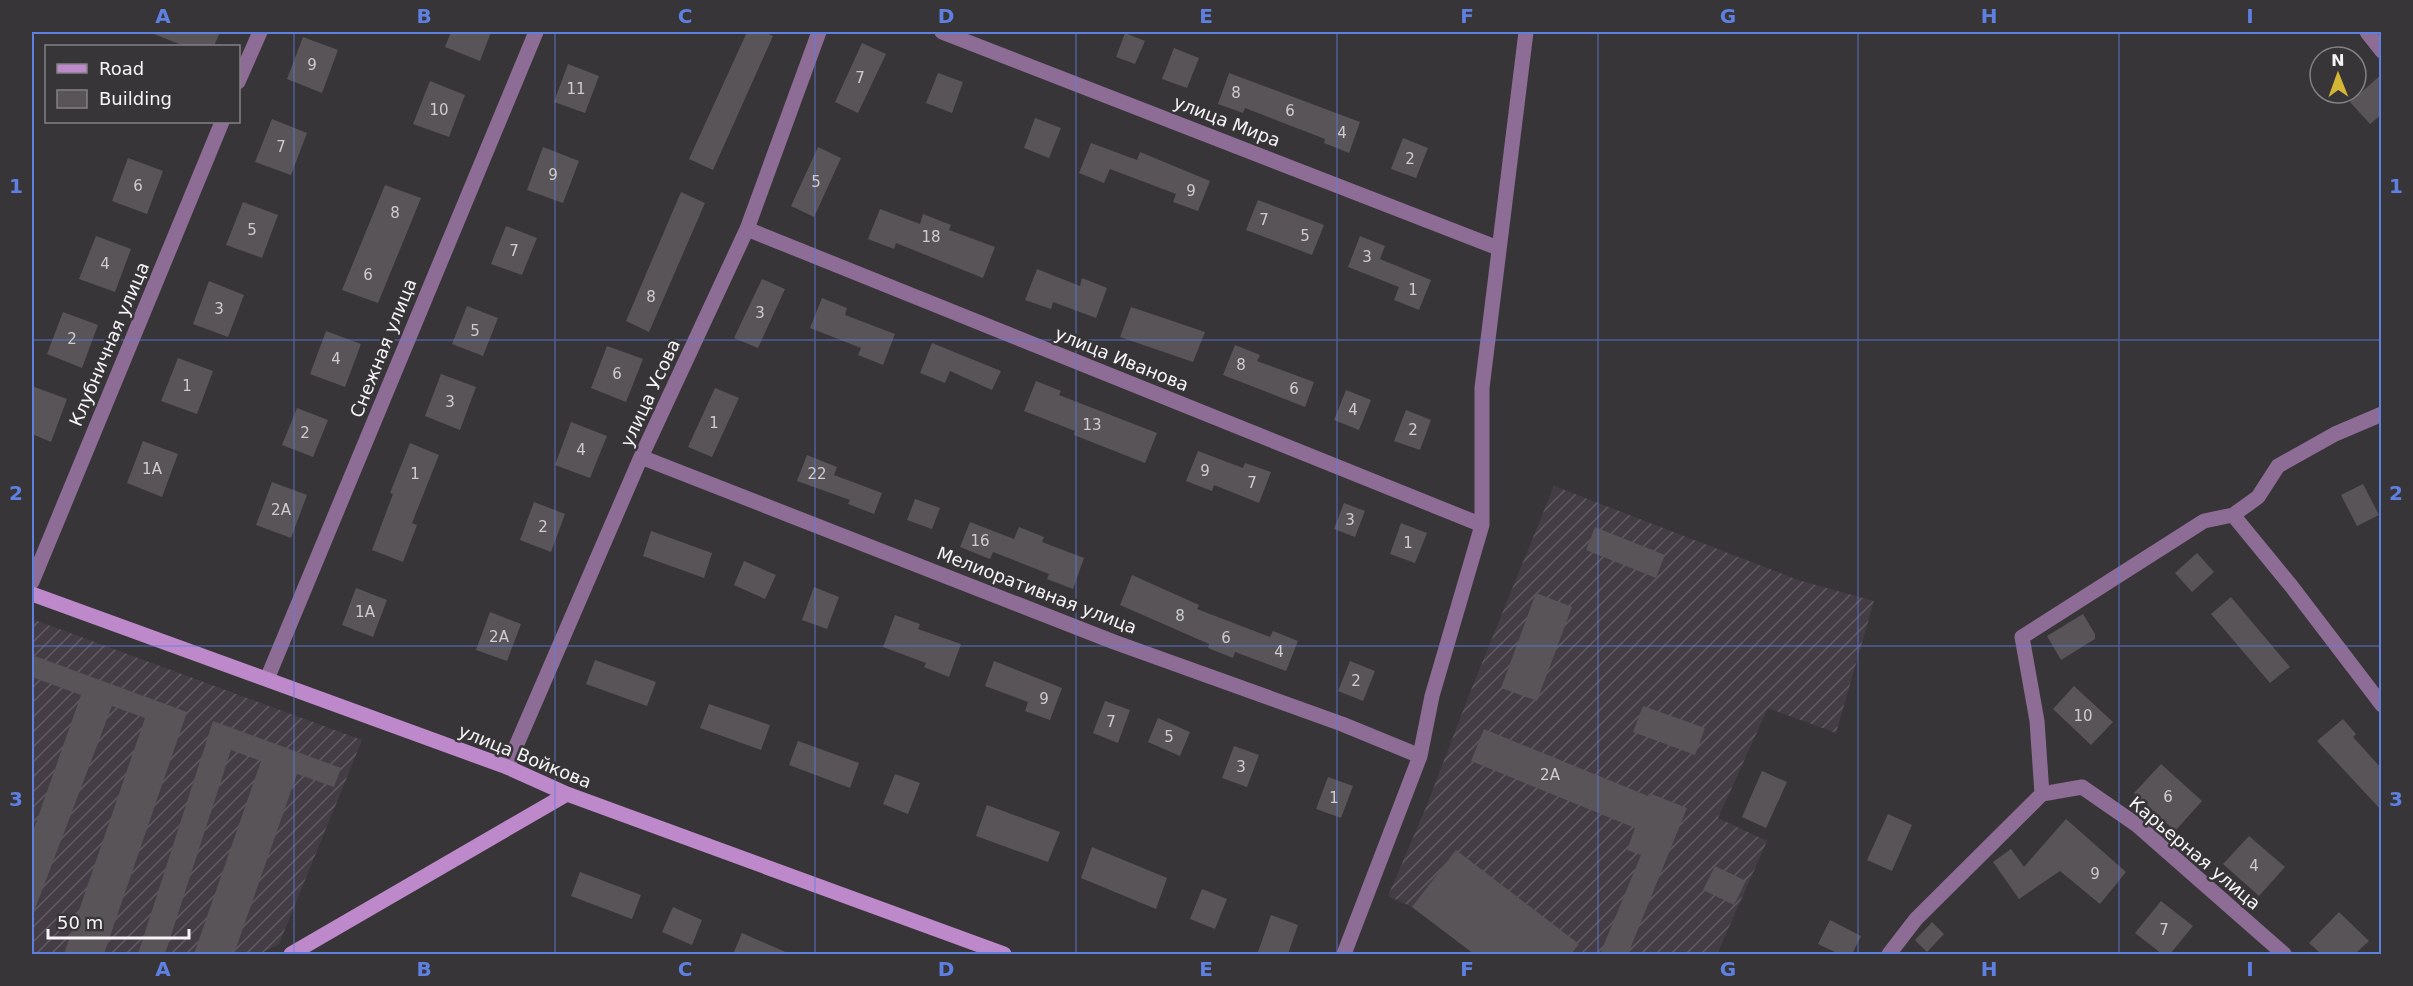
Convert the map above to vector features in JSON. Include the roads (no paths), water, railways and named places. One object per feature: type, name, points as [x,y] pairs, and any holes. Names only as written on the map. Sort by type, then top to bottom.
[{"type":"main road","name":"улица Войкова","points":[[32,594],[507,767],[567,794],[1004,954]]},
{"type":"main road","points":[[291,954],[567,794]]},
{"type":"street","points":[[240,77],[260,32]]},
{"type":"street","name":"Снежная улица","points":[[267,679],[536,32]]},
{"type":"street","name":"улица Усова","points":[[507,767],[641,457],[747,229],[819,32]]},
{"type":"street","name":"улица Мира","points":[[942,32],[1498,248]]},
{"type":"street","points":[[1344,954],[1420,756],[1432,696],[1482,525],[1482,388],[1526,32]]},
{"type":"street","points":[[2367,32],[2382,51]]},
{"type":"street","name":"Клубничная улица","points":[[32,582],[222,123]]},
{"type":"street","name":"улица Иванова","points":[[747,229],[1482,525]]},
{"type":"street","points":[[1889,954],[1916,919],[2042,794],[2037,721],[2022,637],[2204,521],[2233,515],[2258,497],[2278,466],[2335,434],[2379,421]]},
{"type":"street","name":"Мелиоративная улица","points":[[641,457],[1114,642],[1342,724],[1420,756]]},
{"type":"street","points":[[2233,515],[2292,586],[2382,705]]},
{"type":"street","name":"Карьерная улица","points":[[2042,794],[2082,787],[2137,825],[2284,954]]}]
